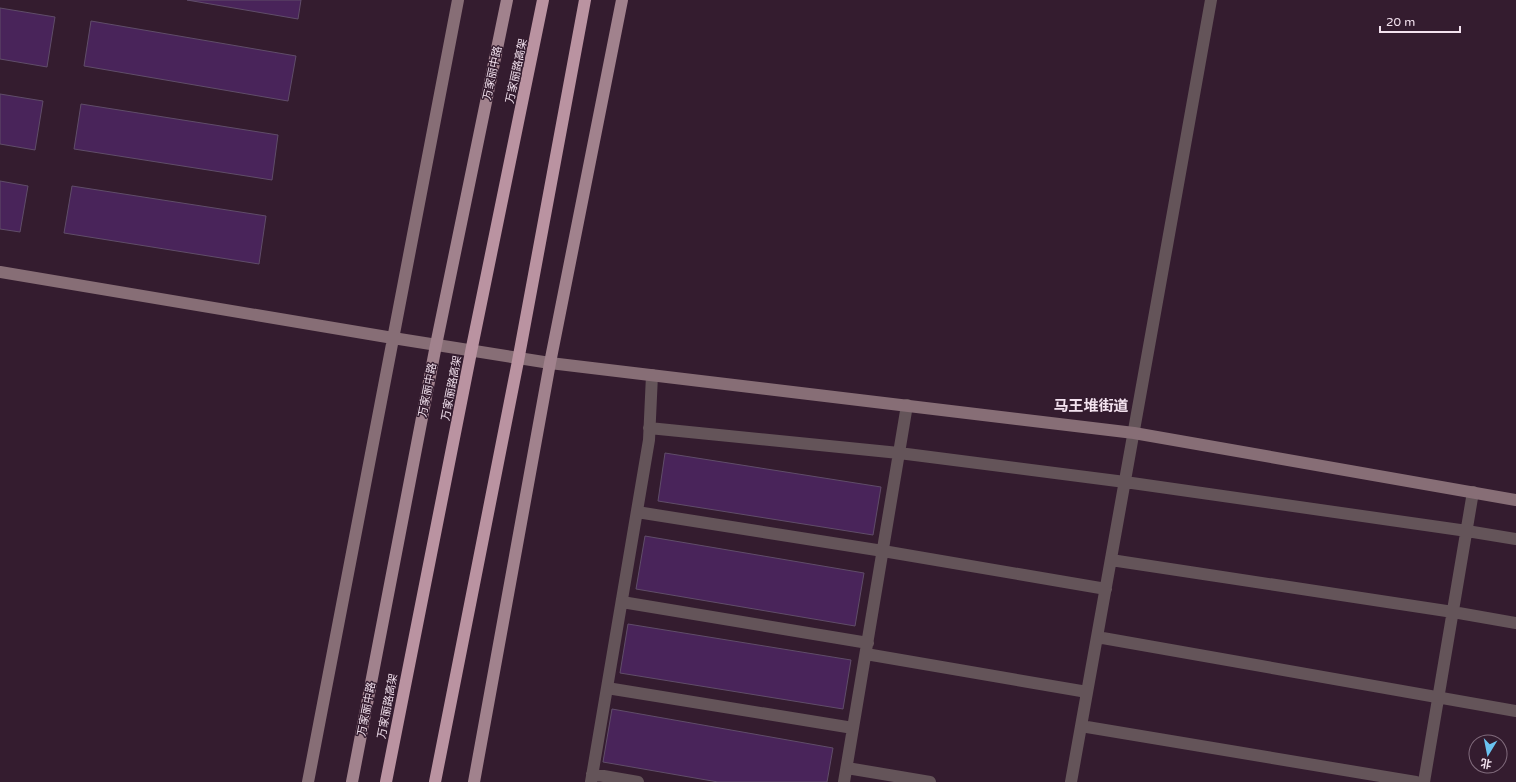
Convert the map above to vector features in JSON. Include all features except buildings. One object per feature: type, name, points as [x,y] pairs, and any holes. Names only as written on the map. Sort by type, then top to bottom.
[{"type":"highway","name":"万家丽路高架","points":[[386,782],[471,352],[543,0]]},
{"type":"highway","points":[[435,782],[518,361],[585,0]]},
{"type":"main road","name":"万家丽中路","points":[[352,782],[436,346],[507,0]]},
{"type":"main road","points":[[474,782],[550,363],[622,0]]},
{"type":"street","points":[[308,782],[458,0]]},
{"type":"street","points":[[1071,782],[1211,0]]},
{"type":"street","points":[[0,272],[436,346],[550,363],[1134,433],[1516,500]]},
{"type":"street","points":[[638,782],[592,778],[650,428],[652,375]]},
{"type":"street","points":[[844,782],[907,406]]},
{"type":"street","points":[[650,428],[899,452],[1125,482],[1516,539]]},
{"type":"street","points":[[1424,782],[1473,492]]},
{"type":"street","points":[[637,512],[883,551],[1106,589]]},
{"type":"street","points":[[1111,560],[1516,623]]},
{"type":"street","points":[[622,602],[1087,692]]},
{"type":"street","points":[[1097,637],[1516,711]]},
{"type":"street","points":[[607,688],[854,728]]},
{"type":"street","points":[[1081,726],[1416,782]]},
{"type":"street","points":[[847,768],[930,782]]},
{"type":"district","name":"马王堆街道","points":[[1091,406]]}]
